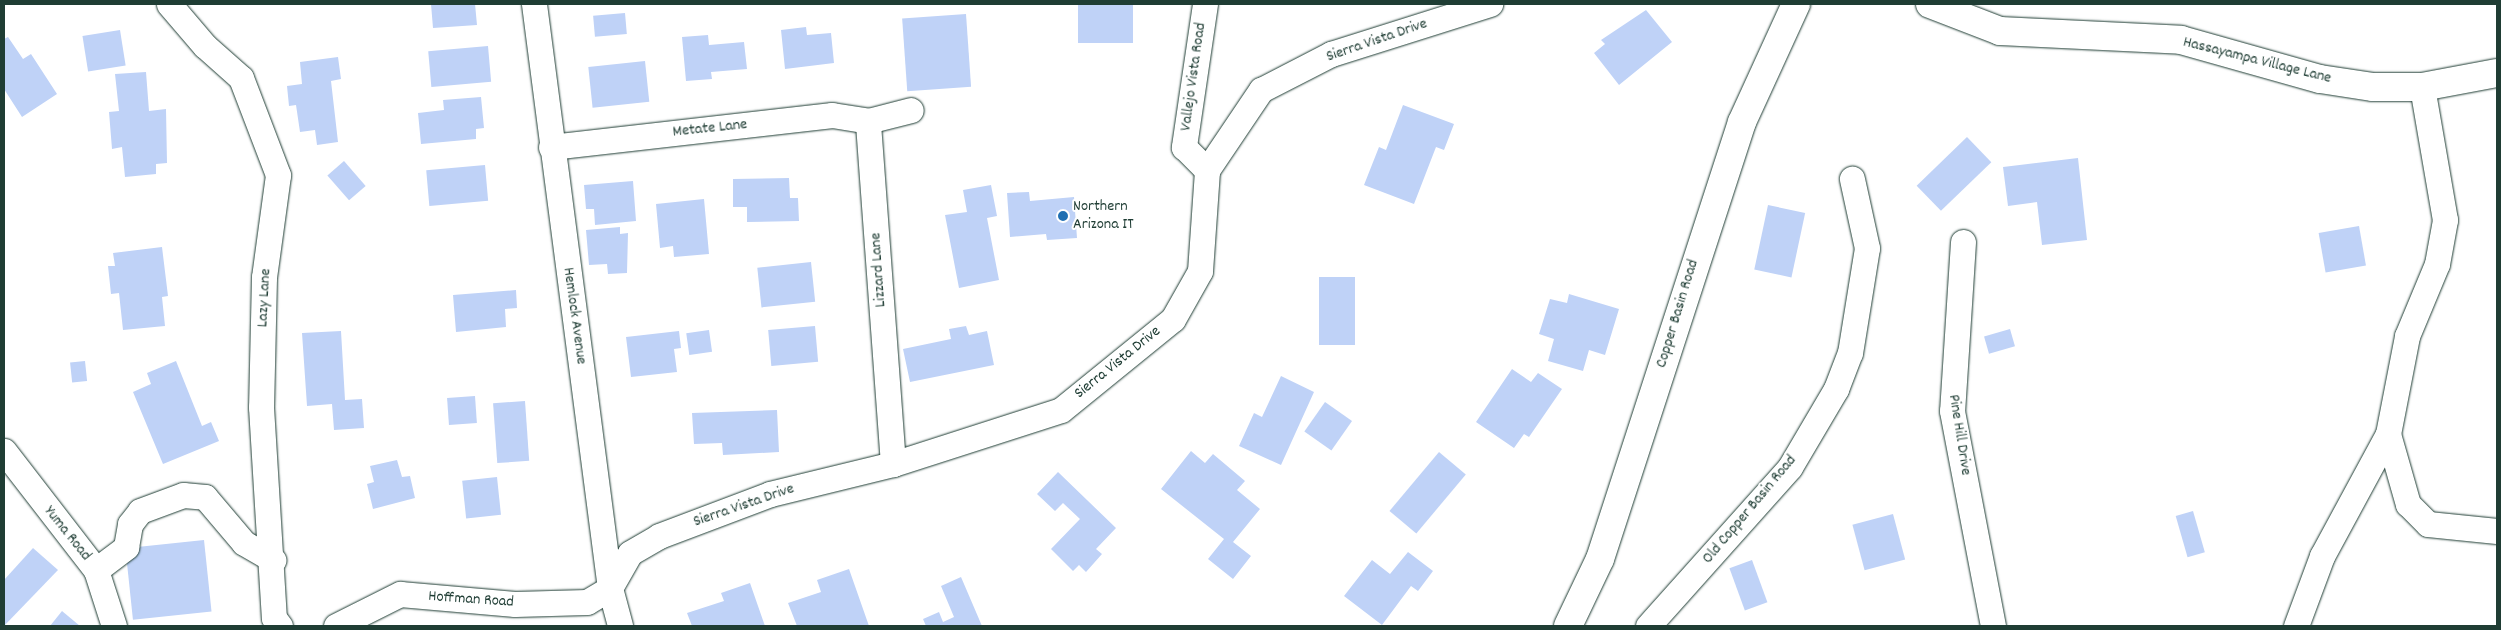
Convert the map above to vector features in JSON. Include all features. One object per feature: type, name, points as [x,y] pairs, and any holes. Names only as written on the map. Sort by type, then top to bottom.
[{"type":"street","name":"Lazy Lane","points":[[169,4],[205,46],[241,78],[278,175],[264,277],[260,407],[274,560],[274,618],[280,626]]},
{"type":"street","name":"Hemlock Avenue","points":[[534,4],[551,147],[610,588],[620,626]]},
{"type":"street","name":"Vallejo Vista Road","points":[[1205,4],[1184,147],[1207,170]]},
{"type":"street","name":"Sierra Vista Drive","points":[[610,588],[630,553],[659,536],[770,494],[893,464],[1061,410],[1173,319],[1200,271],[1207,170],[1261,90],[1331,54],[1490,4]]},
{"type":"street","name":"Copper Basin Road","points":[[1568,626],[1600,559],[1742,122],[1796,4]]},
{"type":"street","name":"Hassayampa Village Lane","points":[[1930,4],[2000,31],[2181,40],[2320,79],[2422,87],[2497,73]]},
{"type":"street","points":[[2296,626],[2322,556],[2388,434],[2407,336],[2437,264],[2445,220],[2422,87]]},
{"type":"street","points":[[868,121],[911,110]]},
{"type":"street","name":"Metate Lane","points":[[551,147],[832,115],[868,121]]},
{"type":"street","name":"Lizzard Lane","points":[[868,121],[893,464]]},
{"type":"street","name":"Old Copper Basin Road","points":[[1648,626],[1790,467],[1836,389],[1850,353],[1867,248],[1852,179]]},
{"type":"street","name":"Pine Hill Drive","points":[[1963,242],[1952,411],[1993,626]]},
{"type":"street","points":[[2388,434],[2408,504],[2428,524],[2497,531]]},
{"type":"street","name":"Yuma Road","points":[[4,451],[96,570],[114,626]]},
{"type":"street","points":[[96,570],[126,547],[130,524],[140,511],[184,495],[205,497],[244,543],[274,560]]},
{"type":"street","name":"Hoffman Road","points":[[336,626],[400,594],[515,604],[587,602],[610,588]]},
{"type":"building","points":[[431,4],[475,4],[477,25],[433,28]]},
{"type":"building","points":[[1078,4],[1133,4],[1133,43],[1078,43]]},
{"type":"building","points":[[1646,10],[1672,42],[1619,85],[1594,53],[1605,44],[1601,40]]},
{"type":"building","points":[[625,13],[627,34],[595,37],[593,16]]},
{"type":"building","points":[[966,14],[971,87],[907,91],[902,18]]},
{"type":"building","points":[[806,27],[807,35],[831,33],[834,63],[785,69],[781,30]]},
{"type":"building","points":[[120,30],[126,66],[88,72],[82,36]]},
{"type":"building","points":[[708,35],[709,45],[744,42],[747,69],[711,72],[712,79],[686,81],[682,37]]},
{"type":"building","points":[[8,37],[23,59],[31,54],[57,94],[22,117],[4,89],[4,39]]},
{"type":"building","points":[[488,46],[491,82],[431,87],[428,51]]},
{"type":"building","points":[[338,57],[341,79],[331,81],[338,142],[317,145],[315,130],[300,132],[296,105],[289,106],[287,86],[302,84],[300,62]]},
{"type":"building","points":[[645,61],[649,102],[593,108],[588,67]]},
{"type":"building","points":[[146,72],[149,111],[166,109],[167,163],[156,164],[156,174],[125,177],[122,147],[112,149],[109,112],[119,111],[115,74]]},
{"type":"building","points":[[481,97],[484,128],[476,129],[476,139],[421,144],[418,113],[444,110],[443,100]]},
{"type":"building","points":[[1403,105],[1454,124],[1444,150],[1436,147],[1414,204],[1364,185],[1379,147],[1386,150]]},
{"type":"building","points":[[1967,137],[1991,162],[1941,211],[1917,186]]},
{"type":"building","points":[[2078,158],[2087,240],[2042,245],[2037,202],[2008,206],[2003,167]]},
{"type":"building","points":[[344,161],[366,186],[349,200],[327,175]]},
{"type":"building","points":[[485,165],[488,201],[429,206],[426,170]]},
{"type":"building","points":[[789,178],[790,198],[798,198],[799,221],[747,222],[747,207],[733,207],[733,179]]},
{"type":"building","points":[[633,181],[636,221],[595,225],[594,209],[586,209],[584,185]]},
{"type":"building","points":[[991,185],[997,216],[987,218],[999,280],[959,288],[945,215],[967,212],[963,190]]},
{"type":"building","points":[[1029,192],[1030,201],[1074,197],[1077,238],[1047,240],[1046,234],[1010,237],[1007,193]]},
{"type":"building","points":[[704,199],[709,254],[674,257],[673,246],[660,248],[656,204]]},
{"type":"building","points":[[1768,205],[1805,213],[1791,277],[1754,270]]},
{"type":"building","points":[[2359,226],[2366,265],[2326,273],[2319,233]]},
{"type":"building","points":[[620,227],[620,234],[628,233],[627,273],[608,274],[607,264],[589,265],[586,230]]},
{"type":"building","points":[[162,247],[168,296],[162,297],[165,326],[123,330],[119,293],[111,294],[108,266],[115,266],[113,253]]},
{"type":"building","points":[[811,262],[815,302],[761,307],[757,268]]},
{"type":"building","points":[[1319,277],[1355,277],[1355,345],[1319,345]]},
{"type":"building","points":[[516,290],[517,308],[505,309],[506,327],[456,332],[453,295]]},
{"type":"building","points":[[1569,294],[1619,309],[1605,355],[1589,350],[1583,371],[1548,361],[1554,339],[1539,334],[1550,299],[1567,303]]},
{"type":"building","points":[[815,326],[818,362],[771,366],[768,330]]},
{"type":"building","points":[[966,326],[969,335],[987,331],[994,365],[910,382],[903,349],[951,339],[949,329]]},
{"type":"building","points":[[2010,329],[2015,346],[1989,354],[1984,336]]},
{"type":"building","points":[[709,330],[712,352],[689,355],[686,333]]},
{"type":"building","points":[[341,331],[345,400],[362,399],[364,428],[334,430],[332,404],[307,406],[302,333]]},
{"type":"building","points":[[679,331],[681,348],[674,349],[677,372],[631,377],[626,337]]},
{"type":"building","points":[[85,361],[87,381],[72,382],[70,363]]},
{"type":"building","points":[[176,361],[202,426],[211,422],[219,441],[163,464],[133,392],[151,384],[147,373]]},
{"type":"building","points":[[1512,369],[1531,382],[1538,373],[1562,389],[1529,437],[1524,434],[1514,448],[1476,422]]},
{"type":"building","points":[[1281,376],[1314,392],[1281,465],[1239,446],[1254,413],[1262,417]]},
{"type":"building","points":[[475,396],[477,423],[449,425],[447,398]]},
{"type":"building","points":[[525,401],[529,461],[497,463],[493,403]]},
{"type":"building","points":[[1325,402],[1352,421],[1331,450],[1304,431]]},
{"type":"building","points":[[777,410],[779,452],[723,455],[722,443],[694,444],[692,413]]},
{"type":"building","points":[[1191,451],[1205,463],[1213,454],[1245,481],[1237,490],[1260,509],[1233,542],[1251,556],[1233,579],[1208,559],[1224,539],[1161,489]]},
{"type":"building","points":[[1439,452],[1466,474],[1416,533],[1390,511]]},
{"type":"building","points":[[397,460],[402,477],[410,476],[415,498],[373,509],[367,484],[374,482],[370,466]]},
{"type":"building","points":[[1058,472],[1116,528],[1096,549],[1102,554],[1086,572],[1079,565],[1073,571],[1051,549],[1080,519],[1063,503],[1055,511],[1037,494]]},
{"type":"building","points":[[497,477],[501,515],[466,518],[462,481]]},
{"type":"building","points":[[2193,511],[2205,552],[2188,557],[2176,516]]},
{"type":"building","points":[[1893,514],[1905,559],[1865,570],[1852,525]]},
{"type":"building","points":[[204,540],[212,612],[133,620],[125,548]]},
{"type":"building","points":[[33,548],[58,570],[4,626],[4,580]]},
{"type":"building","points":[[1408,552],[1433,571],[1418,591],[1411,586],[1382,625],[1344,596],[1372,560],[1390,574]]},
{"type":"building","points":[[1752,560],[1767,602],[1745,610],[1729,568]]},
{"type":"building","points":[[849,569],[869,626],[797,626],[788,603],[821,592],[817,580]]},
{"type":"building","points":[[961,577],[982,626],[926,626],[923,619],[939,612],[943,622],[954,617],[941,586]]},
{"type":"building","points":[[750,583],[765,626],[692,626],[687,613],[724,601],[721,593]]},
{"type":"building","points":[[62,611],[80,626],[50,626]]},
{"type":"place","name":"Northern Arizona IT","points":[[1063,216]]}]
